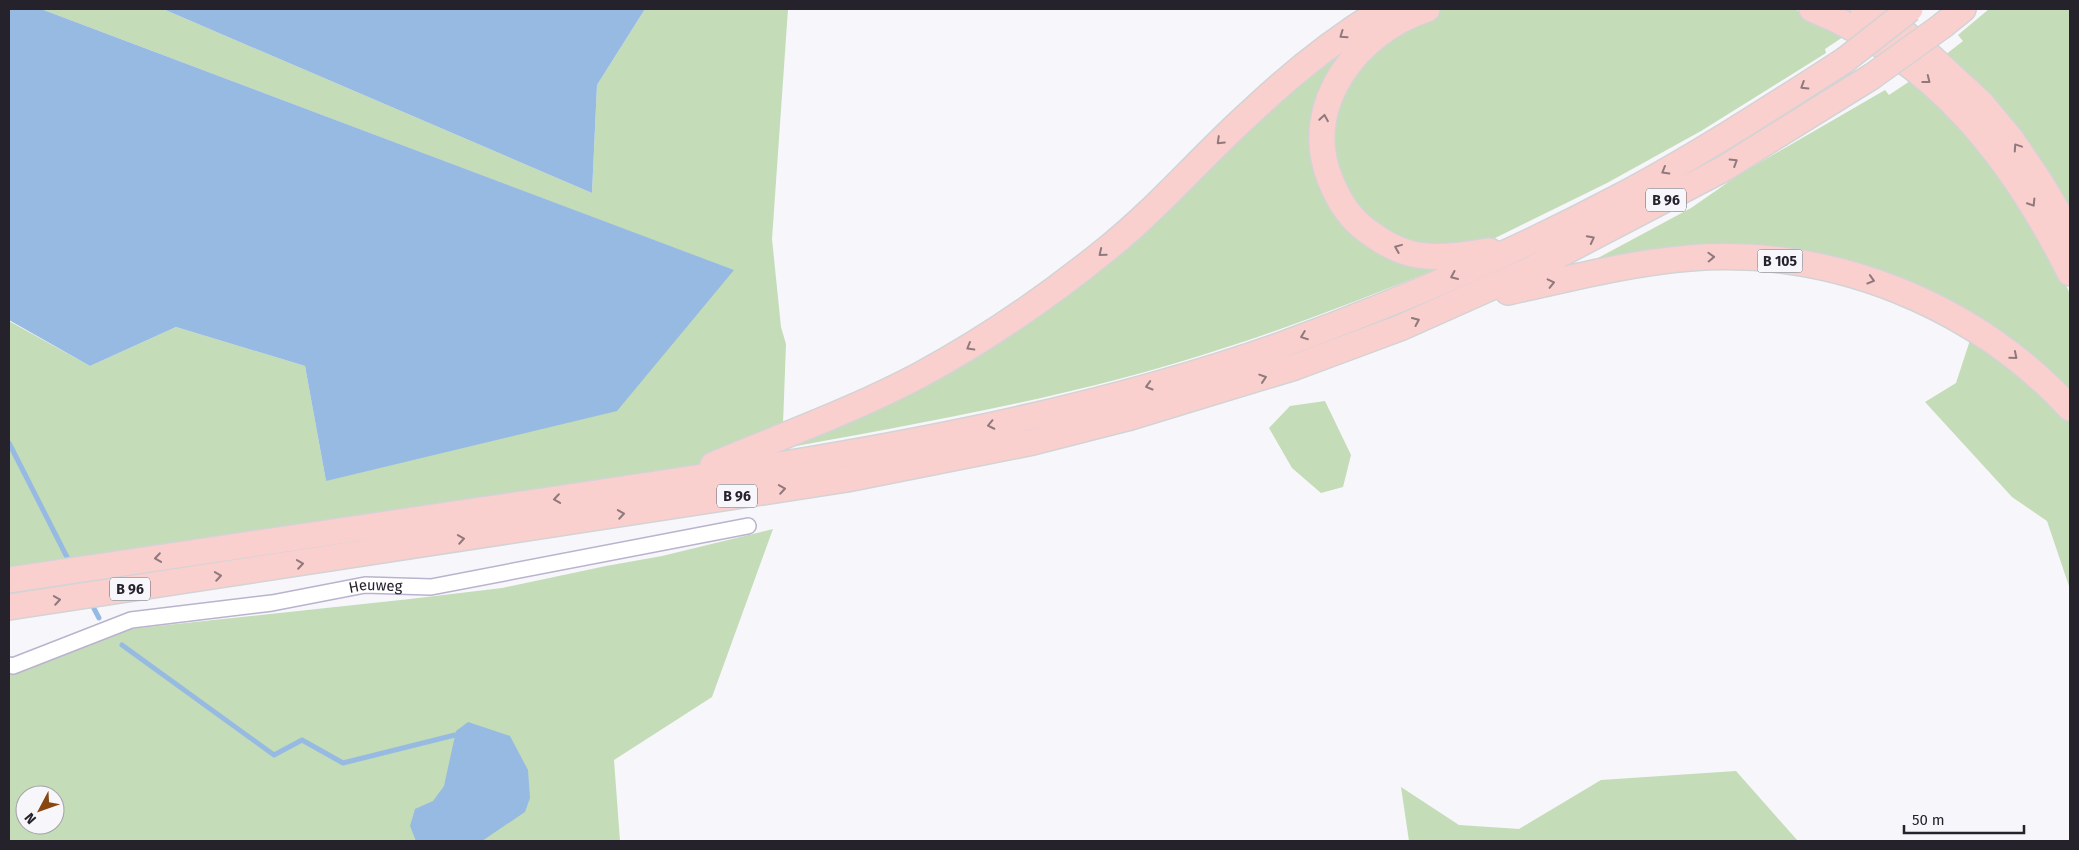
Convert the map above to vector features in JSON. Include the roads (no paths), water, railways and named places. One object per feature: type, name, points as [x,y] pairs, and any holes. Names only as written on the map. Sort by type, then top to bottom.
[{"type":"highway","name":"B 96","points":[[675,481],[875,398],[988,337],[1054,292],[1110,246],[1314,55],[1384,9]]},
{"type":"highway","name":"B 96","points":[[1427,9],[1408,15],[1372,38],[1346,66],[1330,93],[1324,117],[1321,144],[1325,168],[1336,195],[1351,217],[1372,234],[1394,247],[1417,255],[1443,257],[1515,248]]},
{"type":"highway","points":[[1812,9],[1845,22],[1888,50],[1932,84],[1966,115],[2000,157],[2033,203],[2070,273]]},
{"type":"highway","points":[[1863,9],[1907,35],[1981,103],[2012,139],[2070,233]]},
{"type":"highway","name":"B 96","points":[[9,580],[675,481],[932,438],[1119,394],[1207,370],[1285,344],[1398,300],[1515,248],[1647,181],[1706,148],[1846,60],[1910,9]]},
{"type":"highway","name":"B 96","points":[[9,607],[847,479],[1033,442],[1127,418],[1295,368],[1400,328],[1452,305],[1530,270],[1643,212],[1723,169],[1871,77],[1963,9]]},
{"type":"highway","name":"B 105","points":[[1452,305],[1613,269],[1690,258],[1755,258],[1796,262],[1834,269],[1875,281],[1946,312],[2005,348],[2040,378],[2070,408]]},
{"type":"street","name":"Heuweg","points":[[9,666],[130,620],[272,603],[365,585],[431,588],[748,526]]},
{"type":"water","points":[[9,9],[41,9],[734,270],[617,411],[326,481],[305,366],[176,327],[90,366],[9,320]]},
{"type":"water","points":[[163,9],[645,9],[597,85],[592,193]]},
{"type":"water","points":[[468,722],[510,736],[528,770],[530,798],[525,812],[482,841],[416,841],[410,826],[415,809],[433,801],[444,786],[456,731]]},
{"type":"waterway","points":[[9,443],[71,565]]},
{"type":"waterway","points":[[90,601],[99,618]]},
{"type":"waterway","points":[[122,645],[274,755],[302,740],[343,763],[455,735]]}]
